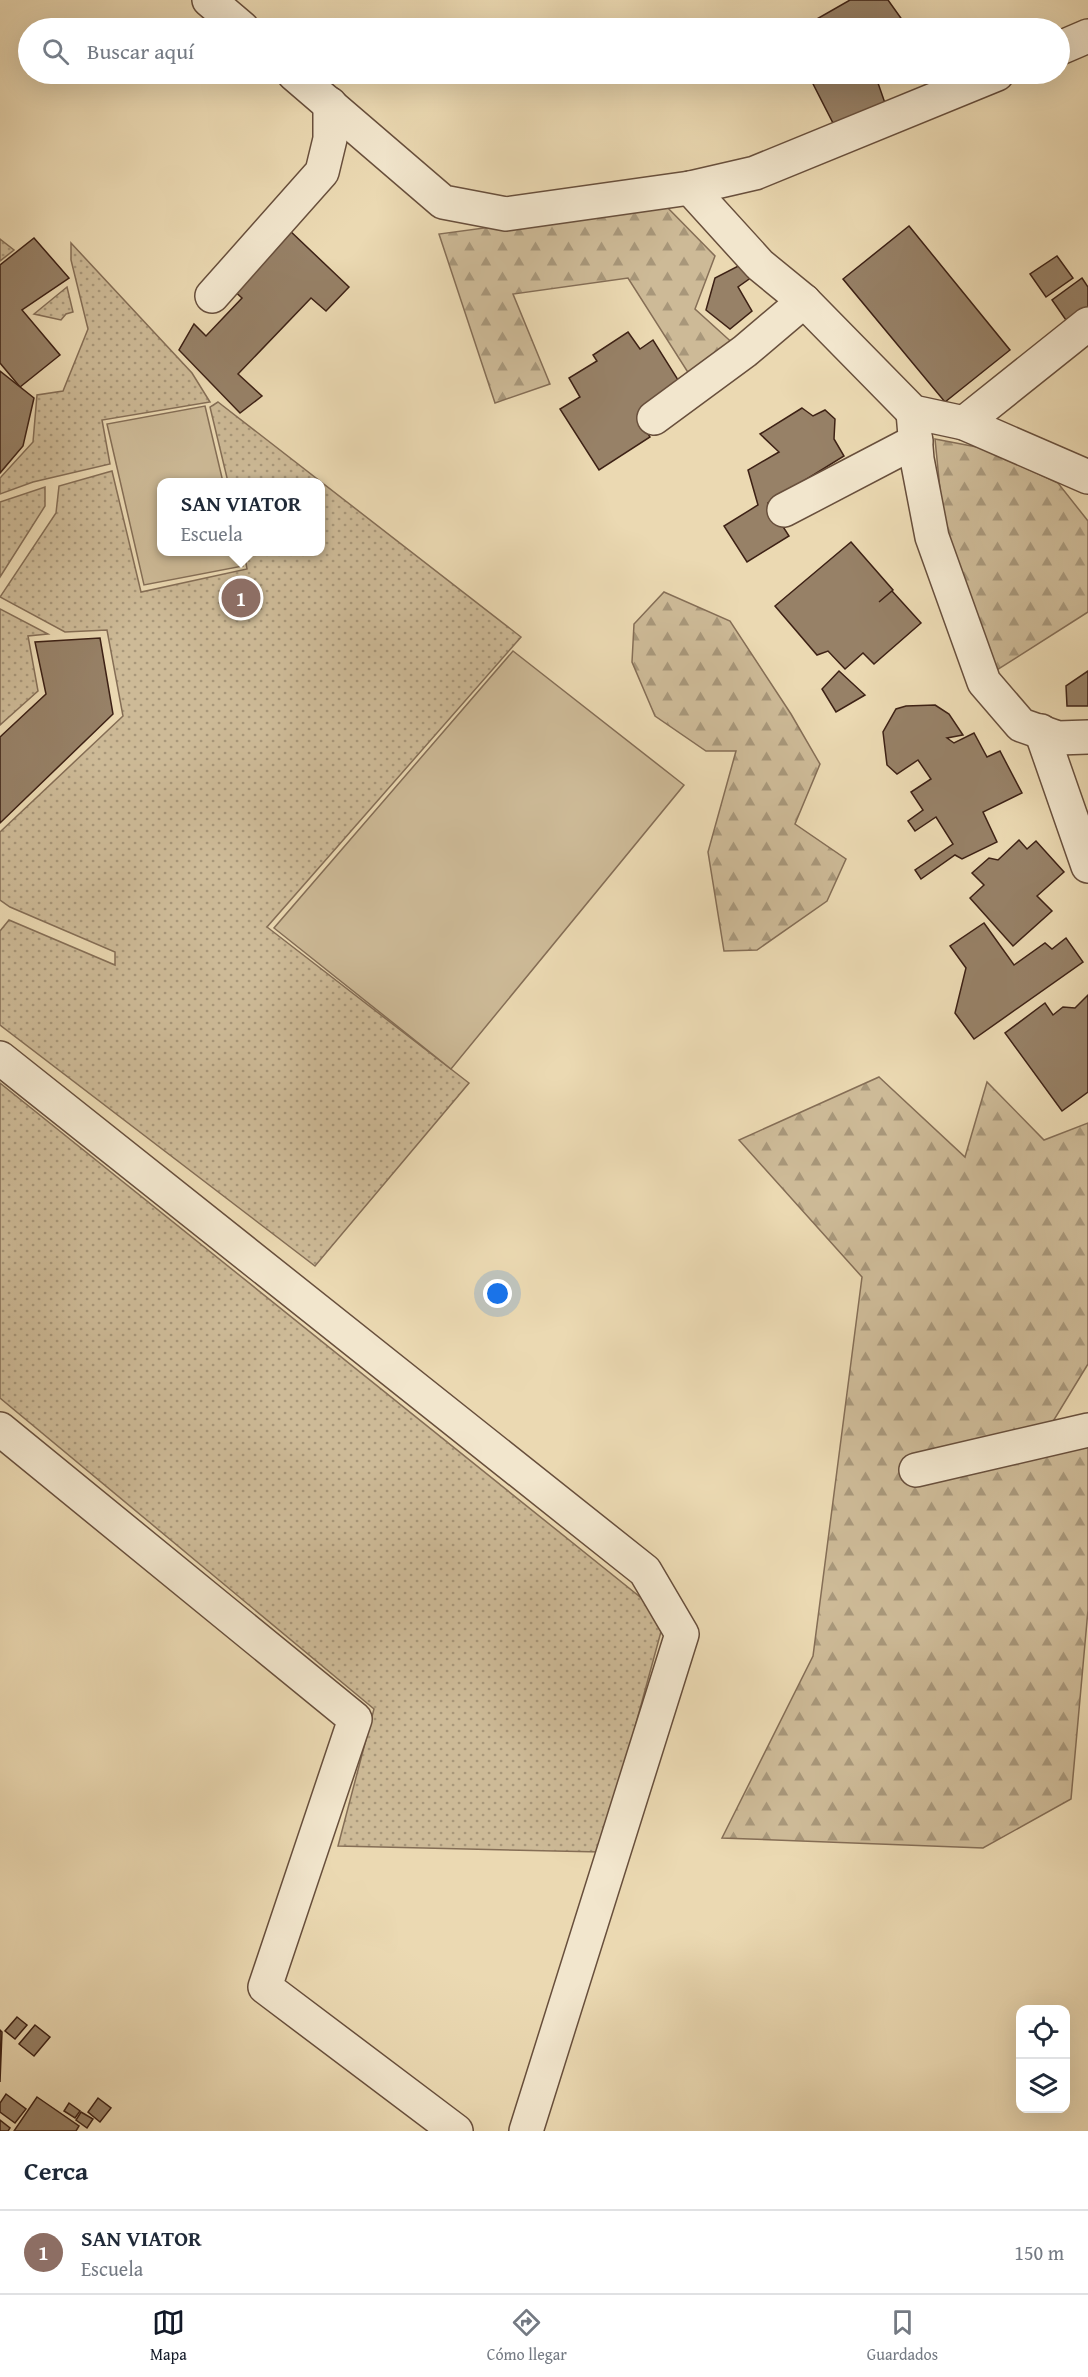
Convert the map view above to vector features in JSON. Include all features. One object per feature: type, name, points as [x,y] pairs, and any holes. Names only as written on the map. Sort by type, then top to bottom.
[{"type":"street","points":[[209,0],[230,18]]},
{"type":"street","points":[[1070,43],[1088,36]]},
{"type":"street","points":[[306,84],[442,202],[506,214],[690,188],[755,173],[973,84]]},
{"type":"street","points":[[212,296],[322,171],[330,139],[330,104]]},
{"type":"street","points":[[690,188],[759,265],[804,301],[915,426],[917,459],[932,537],[984,682],[1021,725],[1058,738],[1088,737]]},
{"type":"street","points":[[654,418],[745,351],[804,301]]},
{"type":"street","points":[[964,423],[1088,324]]},
{"type":"street","points":[[784,510],[915,426],[964,423],[1088,477]]},
{"type":"street","points":[[1041,731],[1088,866]]},
{"type":"street","points":[[0,1058],[645,1571],[682,1634],[526,2131]]},
{"type":"street","points":[[0,1429],[355,1719],[265,1987],[456,2131]]},
{"type":"street","points":[[916,1470],[1088,1430]]},
{"type":"green space","points":[[664,204],[715,256],[695,309],[737,347],[689,374],[628,278],[513,294],[550,384],[495,403],[439,234]]},
{"type":"green space","points":[[0,239],[14,250],[0,261]]},
{"type":"green space","points":[[71,243],[192,373],[210,402],[102,420],[110,464],[33,482],[0,494],[0,478],[33,442],[37,395],[63,391],[88,329],[71,260]]},
{"type":"green space","points":[[67,287],[73,312],[66,314],[61,320],[34,314]]},
{"type":"green space","points":[[218,402],[316,478],[227,478],[210,407]]},
{"type":"green space","points":[[205,406],[222,478],[157,478],[157,556],[240,556],[243,566],[144,585],[107,424]]},
{"type":"green space","points":[[935,439],[982,448],[1058,483],[1088,521],[1088,612],[997,670],[945,540]]},
{"type":"green space","points":[[112,471],[141,592],[247,569],[245,556],[325,556],[325,485],[521,637],[267,927],[469,1083],[315,1266],[0,1025],[0,931],[9,920],[115,965],[115,952],[10,907],[0,900],[0,832],[123,716],[107,630],[65,632],[0,597],[56,513],[59,486]]},
{"type":"green space","points":[[45,487],[45,506],[0,577],[0,502]]},
{"type":"green space","points":[[664,592],[730,621],[791,714],[820,764],[795,824],[846,859],[827,901],[757,950],[724,951],[708,852],[736,751],[706,751],[655,716],[632,662],[634,624]]},
{"type":"green space","points":[[0,609],[48,634],[28,636],[38,691],[0,725]]},
{"type":"green space","points":[[513,651],[684,785],[451,1069],[274,928]]},
{"type":"green space","points":[[879,1077],[965,1157],[987,1082],[1044,1140],[1088,1123],[1088,1364],[1052,1423],[1088,1430],[1088,1610],[1071,1799],[983,1848],[722,1838],[813,1656],[862,1277],[739,1140]]},
{"type":"green space","points":[[0,1083],[665,1617],[601,1852],[338,1846],[374,1709],[0,1398]]},
{"type":"building","points":[[850,0],[888,0],[901,18],[818,18]]},
{"type":"building","points":[[813,84],[878,84],[886,106],[834,125]]},
{"type":"building","points":[[909,226],[1010,350],[945,402],[843,279]]},
{"type":"building","points":[[287,228],[349,287],[326,311],[311,298],[238,374],[262,396],[240,413],[179,350],[194,324],[206,336],[242,298],[231,288]]},
{"type":"building","points":[[34,238],[69,278],[22,310],[60,355],[20,387],[0,363],[0,265]]},
{"type":"building","points":[[1057,256],[1073,278],[1046,297],[1030,274]]},
{"type":"building","points":[[744,263],[759,272],[738,287],[752,311],[730,329],[706,310],[715,278]]},
{"type":"building","points":[[1082,278],[1088,287],[1088,309],[1068,323],[1052,300]]},
{"type":"building","points":[[628,332],[640,349],[653,340],[680,383],[639,418],[650,437],[599,470],[560,409],[580,397],[569,378],[597,361],[593,355]]},
{"type":"building","points":[[0,371],[34,398],[23,446],[0,473]]},
{"type":"building","points":[[802,408],[813,416],[825,410],[835,419],[834,439],[844,456],[768,503],[789,536],[747,562],[724,526],[758,505],[748,470],[779,452],[760,434]]},
{"type":"building","points":[[851,542],[893,590],[879,602],[892,591],[921,623],[874,664],[863,653],[845,669],[828,651],[817,655],[775,606]]},
{"type":"building","points":[[100,638],[113,714],[0,823],[0,737],[46,694],[35,642]]},
{"type":"building","points":[[839,671],[865,695],[836,712],[822,689]]},
{"type":"building","points":[[1088,671],[1088,706],[1067,706],[1066,686]]},
{"type":"building","points":[[935,705],[949,714],[963,735],[947,738],[954,743],[974,733],[987,757],[1000,751],[1022,793],[983,812],[997,842],[962,859],[955,855],[921,879],[915,870],[953,844],[936,817],[915,831],[908,821],[923,810],[911,792],[931,779],[918,760],[897,774],[887,765],[883,732],[896,709],[906,706]]},
{"type":"building","points":[[1019,840],[1027,849],[1036,841],[1064,872],[1037,896],[1052,911],[1013,946],[970,898],[984,885],[972,873],[989,858],[998,860]]},
{"type":"building","points":[[984,923],[1014,965],[1045,943],[1052,949],[1066,938],[1083,962],[974,1039],[955,1013],[966,968],[950,946]]},
{"type":"building","points":[[1088,995],[1088,1092],[1062,1111],[1005,1033],[1045,1003],[1053,1015],[1063,1007],[1075,1008]]},
{"type":"building","points":[[17,2017],[27,2025],[15,2039],[5,2031]]},
{"type":"building","points":[[35,2025],[50,2037],[34,2056],[19,2044]]},
{"type":"building","points":[[0,2030],[2,2032],[0,2082]]},
{"type":"building","points":[[6,2094],[26,2109],[15,2123],[0,2112],[0,2103]]},
{"type":"building","points":[[37,2097],[79,2126],[76,2131],[14,2131]]},
{"type":"building","points":[[98,2098],[111,2108],[100,2122],[88,2112]]},
{"type":"building","points":[[69,2103],[80,2111],[75,2118],[64,2111]]},
{"type":"building","points":[[81,2112],[93,2119],[87,2128],[76,2120]]},
{"type":"building","points":[[0,2120],[10,2128],[8,2131],[0,2131]]},
{"type":"place","name":"SAN VIATOR","points":[[241,598]]}]
